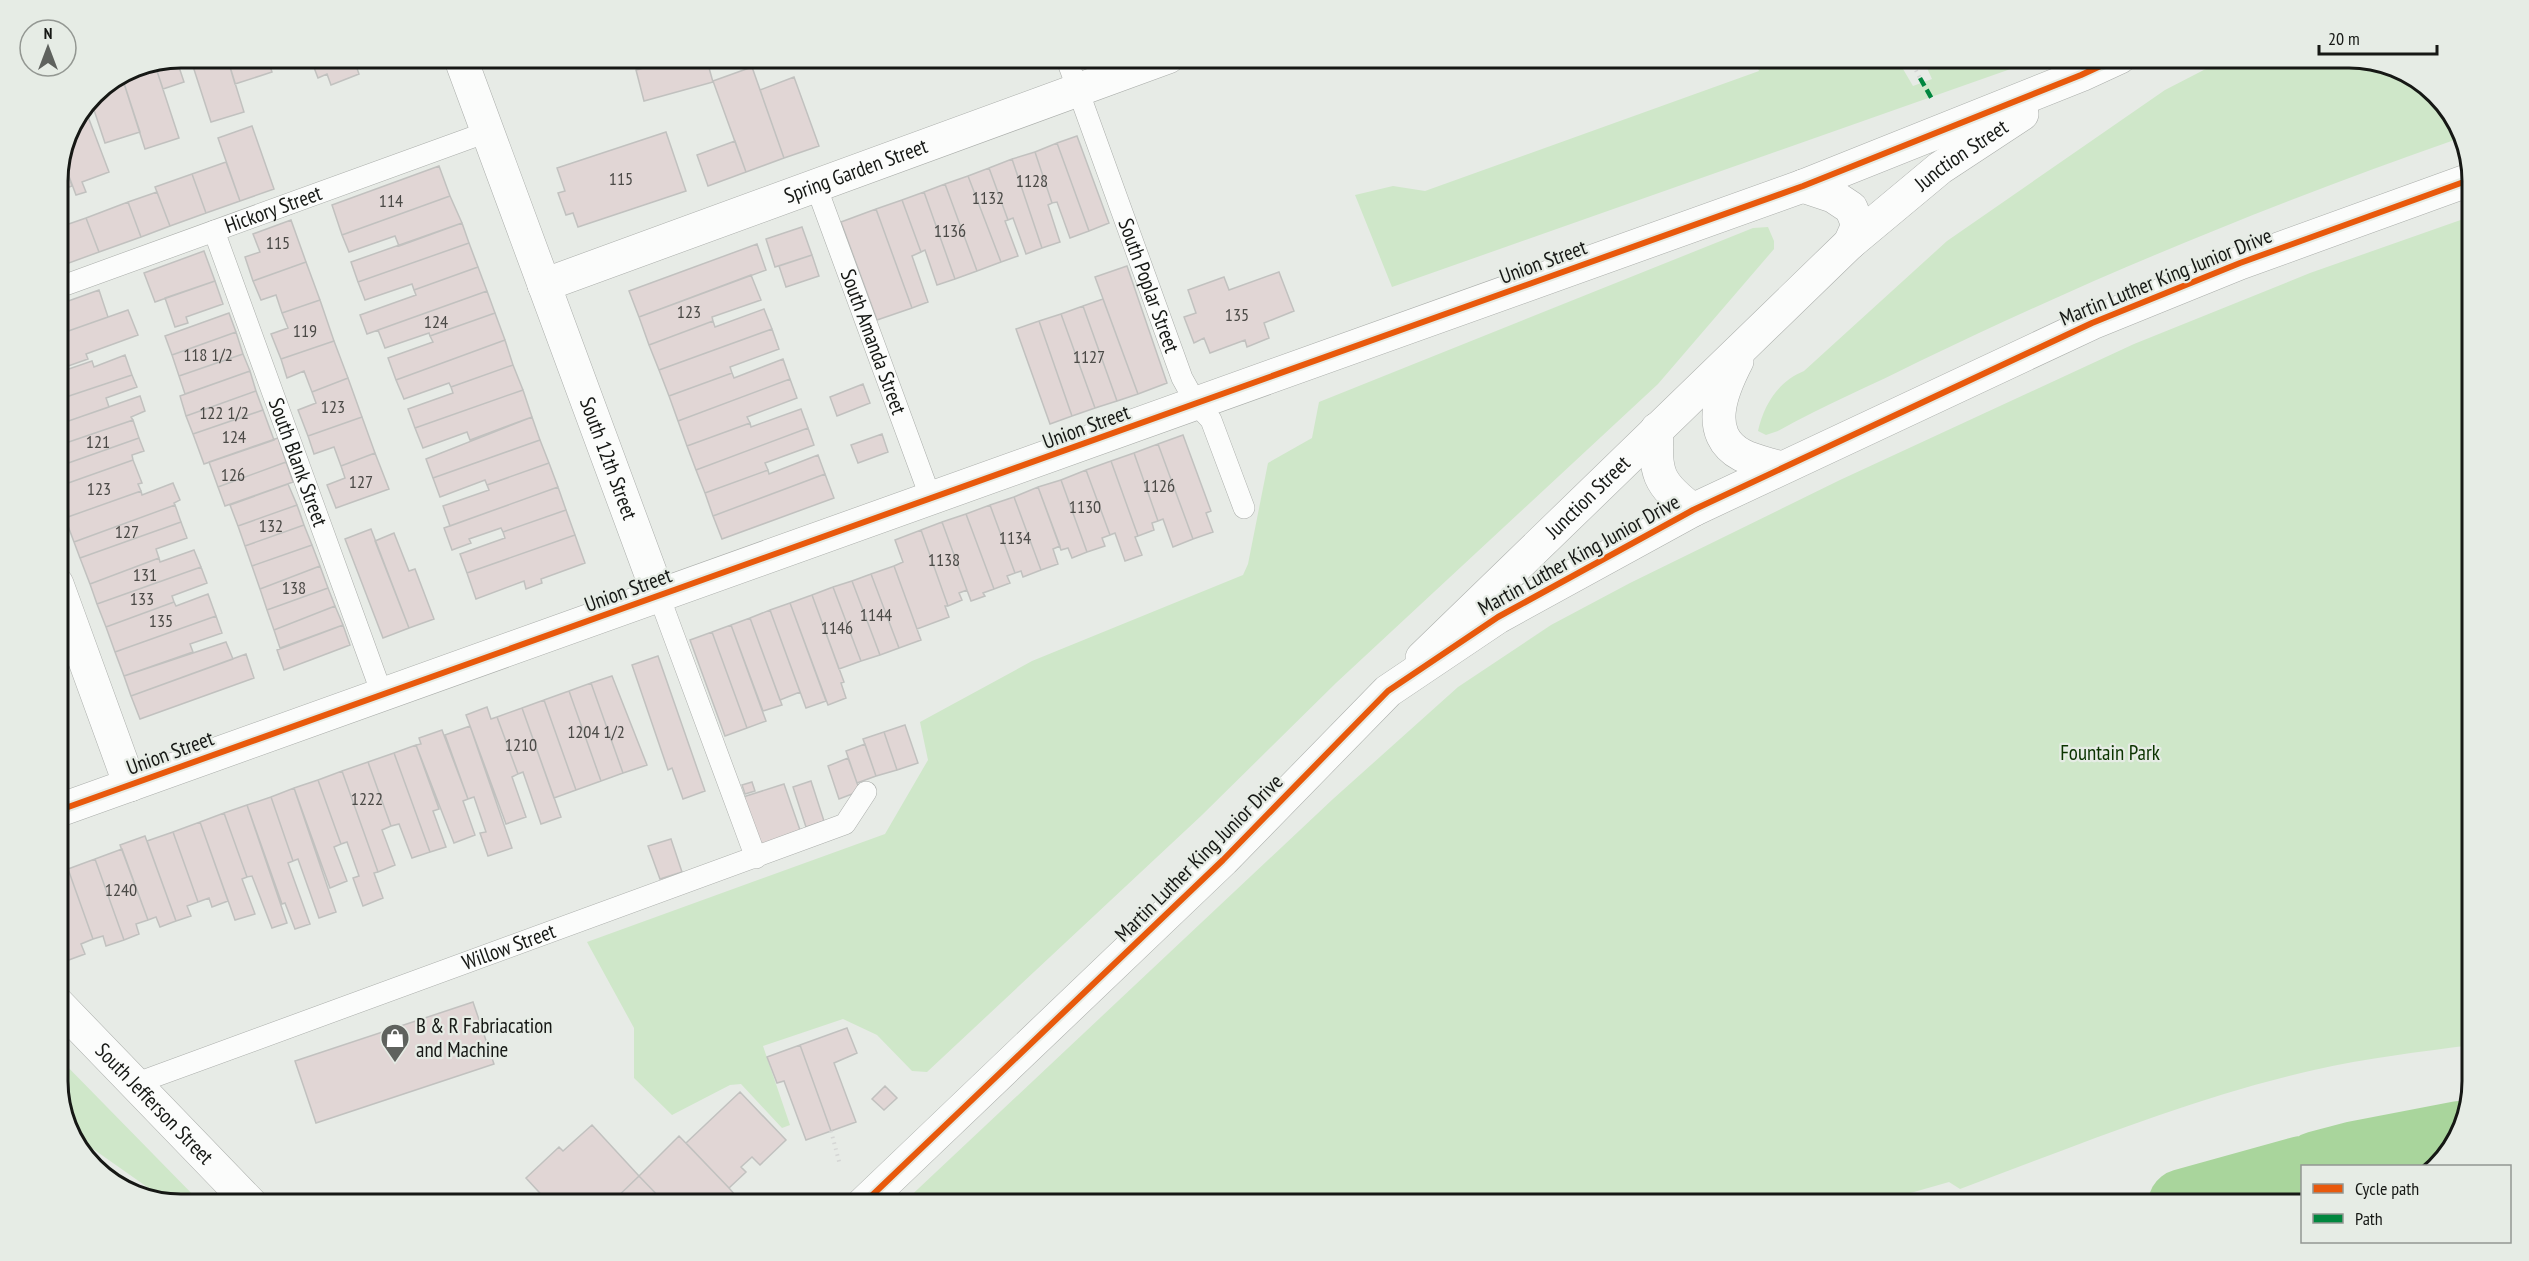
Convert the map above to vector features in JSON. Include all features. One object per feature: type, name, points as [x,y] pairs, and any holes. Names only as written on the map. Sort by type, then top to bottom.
[{"type":"street","name":"South 12th Street","points":[[464,68],[659,596]]},
{"type":"street","name":"Spring Garden Street","points":[[544,285],[1138,68]]},
{"type":"street","name":"Union Street","points":[[68,807],[1197,405],[1803,186],[2096,68]]},
{"type":"street","name":"Junction Street","points":[[1388,691],[1850,243],[1940,168],[2081,75]]},
{"type":"street","name":"Martin Luther King Junior Drive","points":[[875,1193],[1223,860],[1388,691],[1498,617],[1693,510],[2092,323],[2240,263],[2461,183]]},
{"type":"street","points":[[1803,186],[1833,196],[1851,208],[1858,225],[1850,243]]},
{"type":"street","name":"Junction Street","points":[[1747,344],[1721,396],[1717,413],[1723,438],[1741,455],[1781,468]]},
{"type":"street","name":"Junction Street","points":[[1657,429],[1656,465],[1667,491],[1693,510]]},
{"type":"street","points":[[68,614],[130,785]]},
{"type":"street","name":"South Jefferson Street","points":[[68,1014],[241,1193]]},
{"type":"lane","name":"South Poplar Street","points":[[1070,68],[1182,378],[1197,405],[1211,420],[1244,508]]},
{"type":"lane","name":"Hickory Street","points":[[68,284],[487,132]]},
{"type":"lane","name":"South Amanda Street","points":[[816,186],[931,499]]},
{"type":"lane","name":"South Blank Street","points":[[214,231],[382,694]]},
{"type":"lane","name":"South 12th Street","points":[[659,596],[756,858]]},
{"type":"lane","name":"Willow Street","points":[[137,1083],[845,824],[867,792]]},
{"type":"path","points":[[1915,68],[1920,78]]},
{"type":"path","points":[[831,1131],[840,1165]]},
{"type":"green space","points":[[1758,68],[1898,68],[1903,69],[1913,86],[1932,79],[1927,68],[2014,68],[1392,287],[1355,195],[1393,186],[1425,191],[1759,71]]},
{"type":"green space","points":[[2208,68],[2364,68],[2399,79],[2423,95],[2443,118],[2454,140],[2255,214],[2120,270],[1986,330],[1778,431],[1766,435],[1758,431],[1764,412],[1780,387],[1804,371],[1947,241],[2165,90]]},
{"type":"green space","name":"Fountain Park","points":[[2461,220],[2462,1046],[2353,1062],[2269,1081],[2179,1108],[1960,1189],[1949,1182],[1910,1193],[914,1193],[1333,799],[1458,687],[1551,625],[1630,583],[1840,480],[2134,344],[2310,273]]},
{"type":"green space","points":[[1768,227],[1774,241],[1774,249],[1658,384],[1336,683],[1201,816],[927,1072],[912,1071],[877,1035],[843,1019],[763,1046],[790,1125],[782,1128],[741,1084],[730,1085],[672,1115],[634,1078],[634,1028],[587,942],[885,834],[928,760],[920,722],[1032,661],[1243,575],[1248,564],[1268,463],[1312,438],[1319,402],[1753,228]]},
{"type":"green space","points":[[68,1067],[191,1193],[165,1193],[152,1190],[88,1145],[73,1117],[70,1103]]},
{"type":"building","points":[[179,68],[184,82],[163,89],[157,70]]},
{"type":"building","points":[[194,68],[230,68],[244,112],[211,122]]},
{"type":"building","points":[[230,68],[271,68],[272,72],[235,84]]},
{"type":"building","points":[[314,68],[357,68],[359,74],[331,85],[327,74],[318,78]]},
{"type":"building","points":[[709,68],[713,82],[644,101],[636,70]]},
{"type":"building","points":[[752,68],[784,158],[746,172],[713,81]]},
{"type":"building","points":[[157,70],[179,138],[145,149],[124,83],[144,73]]},
{"type":"building","points":[[794,77],[819,146],[784,158],[760,90]]},
{"type":"building","points":[[124,83],[140,132],[105,143],[93,108],[106,95]]},
{"type":"building","points":[[88,116],[109,172],[82,182],[86,192],[76,195],[68,174],[68,165],[76,137]]},
{"type":"building","points":[[252,126],[274,189],[240,201],[218,138]]},
{"type":"building","points":[[666,132],[686,191],[578,227],[573,213],[566,215],[558,193],[565,191],[557,168]]},
{"type":"building","points":[[1077,136],[1109,223],[1089,231],[1057,143]]},
{"type":"building","points":[[735,141],[746,172],[708,186],[697,155]]},
{"type":"building","points":[[1057,143],[1089,231],[1070,238],[1057,202],[1052,203],[1035,152]]},
{"type":"building","points":[[1035,152],[1052,203],[1048,205],[1060,242],[1042,248],[1012,159]]},
{"type":"building","points":[[1012,159],[1042,248],[1026,254],[1013,218],[1008,220],[989,168]]},
{"type":"building","points":[[226,162],[240,201],[206,213],[192,174]]},
{"type":"building","points":[[439,166],[450,196],[342,235],[332,205]]},
{"type":"building","points":[[989,168],[1018,256],[1001,262],[968,176]]},
{"type":"building","points":[[192,174],[206,213],[170,226],[155,187]]},
{"type":"building","points":[[68,175],[72,186],[68,187]]},
{"type":"building","points":[[968,176],[1001,262],[977,271],[945,184]]},
{"type":"building","points":[[945,184],[977,271],[955,279],[924,192]]},
{"type":"building","points":[[157,192],[170,226],[141,237],[128,202]]},
{"type":"building","points":[[924,192],[955,279],[937,285],[925,250],[921,252],[902,200]]},
{"type":"building","points":[[450,196],[462,223],[399,246],[395,236],[349,252],[342,235]]},
{"type":"building","points":[[902,200],[921,252],[912,256],[928,302],[912,308],[876,209]]},
{"type":"building","points":[[128,202],[141,237],[99,252],[86,218]]},
{"type":"building","points":[[876,209],[912,308],[877,320],[841,222]]},
{"type":"building","points":[[86,218],[99,252],[68,263],[68,224]]},
{"type":"building","points":[[291,220],[306,262],[253,281],[245,257],[260,252],[253,234]]},
{"type":"building","points":[[462,223],[469,243],[358,282],[351,262]]},
{"type":"building","points":[[802,227],[812,255],[775,267],[766,239]]},
{"type":"building","points":[[469,243],[478,267],[414,290],[412,284],[365,300],[358,282]]},
{"type":"building","points":[[757,244],[766,270],[639,317],[629,291]]},
{"type":"building","points":[[204,251],[215,281],[155,302],[144,273]]},
{"type":"building","points":[[812,255],[819,276],[786,287],[779,266]]},
{"type":"building","points":[[306,262],[320,300],[282,313],[276,295],[261,300],[253,281]]},
{"type":"building","points":[[1127,266],[1167,383],[1138,394],[1095,277]]},
{"type":"building","points":[[478,267],[487,291],[367,334],[360,315],[416,295],[414,290]]},
{"type":"building","points":[[1279,272],[1294,311],[1264,323],[1269,338],[1247,347],[1245,340],[1210,353],[1204,338],[1194,343],[1184,317],[1196,313],[1188,290],[1224,277],[1229,290]]},
{"type":"building","points":[[751,275],[761,300],[712,317],[713,321],[649,345],[639,317]]},
{"type":"building","points":[[215,281],[223,304],[186,317],[188,323],[175,327],[165,298]]},
{"type":"building","points":[[99,290],[108,317],[68,331],[68,301]]},
{"type":"building","points":[[487,291],[495,313],[430,336],[429,333],[385,348],[378,330]]},
{"type":"building","points":[[1103,299],[1138,394],[1117,401],[1083,306]]},
{"type":"building","points":[[320,300],[334,341],[281,359],[271,334],[288,328],[282,313]]},
{"type":"building","points":[[1083,306],[1117,401],[1095,408],[1061,314]]},
{"type":"building","points":[[764,309],[772,329],[659,370],[649,345],[713,321],[715,327]]},
{"type":"building","points":[[128,310],[138,335],[86,354],[88,359],[68,366],[68,331]]},
{"type":"building","points":[[229,313],[236,332],[172,355],[165,336]]},
{"type":"building","points":[[495,313],[505,340],[396,380],[388,358],[433,342],[430,336]]},
{"type":"building","points":[[1061,314],[1095,408],[1072,416],[1039,321]]},
{"type":"building","points":[[1039,321],[1072,416],[1050,424],[1016,329]]},
{"type":"building","points":[[772,329],[779,349],[730,367],[732,373],[669,396],[659,370]]},
{"type":"building","points":[[236,332],[243,354],[179,376],[172,355]]},
{"type":"building","points":[[505,340],[513,365],[451,387],[449,383],[404,399],[396,380]]},
{"type":"building","points":[[334,341],[348,378],[312,392],[304,371],[287,378],[281,359]]},
{"type":"building","points":[[243,354],[250,371],[185,394],[179,376]]},
{"type":"building","points":[[125,355],[132,375],[68,396],[68,369],[92,361],[94,367]]},
{"type":"building","points":[[783,359],[790,379],[678,421],[669,396],[732,373],[734,378]]},
{"type":"building","points":[[513,365],[523,390],[415,428],[408,409],[453,393],[451,387]]},
{"type":"building","points":[[250,371],[256,391],[186,416],[180,396]]},
{"type":"building","points":[[132,375],[137,387],[106,398],[109,407],[68,421],[68,396]]},
{"type":"building","points":[[348,378],[362,417],[308,436],[298,410],[316,403],[312,392]]},
{"type":"building","points":[[790,379],[797,398],[747,417],[750,423],[687,446],[678,421]]},
{"type":"building","points":[[863,384],[870,403],[837,416],[830,397]]},
{"type":"building","points":[[523,390],[532,417],[470,440],[467,432],[423,448],[415,428]]},
{"type":"building","points":[[256,391],[263,410],[193,434],[186,416]]},
{"type":"building","points":[[140,396],[145,411],[131,417],[133,420],[68,442],[68,421]]},
{"type":"building","points":[[801,409],[808,428],[696,470],[687,446],[750,423],[751,427]]},
{"type":"building","points":[[263,410],[274,440],[204,464],[193,434]]},
{"type":"building","points":[[362,417],[375,453],[341,466],[334,447],[314,454],[308,436]]},
{"type":"building","points":[[532,417],[540,440],[433,478],[426,459]]},
{"type":"building","points":[[133,420],[139,438],[68,463],[68,442]]},
{"type":"building","points":[[808,428],[814,445],[765,463],[768,470],[705,493],[696,470]]},
{"type":"building","points":[[882,434],[888,452],[858,463],[851,445]]},
{"type":"building","points":[[1183,435],[1211,511],[1206,513],[1213,532],[1193,539],[1158,444]]},
{"type":"building","points":[[139,438],[144,451],[132,455],[133,460],[68,483],[68,463]]},
{"type":"building","points":[[278,438],[286,462],[218,487],[209,462]]},
{"type":"building","points":[[540,440],[549,463],[487,485],[485,480],[440,497],[433,478]]},
{"type":"building","points":[[1158,444],[1193,539],[1173,547],[1163,519],[1158,521],[1134,453]]},
{"type":"building","points":[[375,453],[389,489],[336,508],[327,485],[345,478],[341,466]]},
{"type":"building","points":[[1134,453],[1158,521],[1152,523],[1154,530],[1138,536],[1111,461]]},
{"type":"building","points":[[818,455],[825,474],[713,516],[705,493],[768,470],[769,474]]},
{"type":"building","points":[[133,460],[142,483],[138,484],[141,491],[68,517],[68,483]]},
{"type":"building","points":[[1111,461],[1138,536],[1135,537],[1142,555],[1125,561],[1115,533],[1110,535],[1086,470]]},
{"type":"building","points":[[286,462],[293,482],[225,506],[218,487]]},
{"type":"building","points":[[549,463],[558,487],[450,526],[443,506],[489,490],[487,485]]},
{"type":"building","points":[[1086,470],[1110,535],[1102,538],[1105,546],[1087,552],[1061,480]]},
{"type":"building","points":[[825,474],[834,498],[722,539],[713,516]]},
{"type":"building","points":[[1061,480],[1087,552],[1072,558],[1068,548],[1061,550],[1038,487]]},
{"type":"building","points":[[173,483],[180,500],[174,503],[175,505],[74,542],[68,526],[68,517],[141,491],[142,495]]},
{"type":"building","points":[[288,484],[297,505],[238,526],[230,505]]},
{"type":"building","points":[[558,487],[566,510],[503,532],[501,528],[469,539],[471,543],[452,550],[444,528]]},
{"type":"building","points":[[1038,487],[1060,546],[1053,549],[1058,564],[1041,570],[1014,497]]},
{"type":"building","points":[[1014,497],[1041,570],[1023,577],[1021,571],[1015,573],[990,505]]},
{"type":"building","points":[[175,505],[181,522],[80,558],[74,542]]},
{"type":"building","points":[[297,505],[304,525],[245,546],[238,526]]},
{"type":"building","points":[[990,505],[1015,573],[1007,576],[1010,583],[994,589],[966,514]]},
{"type":"building","points":[[566,510],[575,535],[467,573],[460,554],[505,538],[503,532]]},
{"type":"building","points":[[966,514],[994,589],[983,593],[985,596],[971,601],[942,522]]},
{"type":"building","points":[[181,522],[187,538],[156,549],[159,558],[90,584],[80,558]]},
{"type":"building","points":[[942,522],[967,590],[959,593],[962,600],[948,606],[921,530]]},
{"type":"building","points":[[304,525],[312,545],[252,566],[245,546]]},
{"type":"building","points":[[371,529],[409,628],[383,638],[345,539]]},
{"type":"building","points":[[921,530],[948,606],[945,606],[949,617],[917,629],[894,566],[903,562],[895,540]]},
{"type":"building","points":[[394,533],[409,571],[415,569],[434,619],[409,628],[375,541]]},
{"type":"building","points":[[575,535],[585,563],[541,579],[542,583],[526,589],[524,581],[476,599],[467,573]]},
{"type":"building","points":[[312,545],[320,566],[260,589],[252,566]]},
{"type":"building","points":[[194,550],[201,567],[97,604],[90,584],[159,558],[160,562]]},
{"type":"building","points":[[320,566],[328,588],[267,610],[260,589]]},
{"type":"building","points":[[894,566],[921,640],[899,648],[871,574]]},
{"type":"building","points":[[201,567],[207,583],[172,596],[174,602],[106,627],[97,604]]},
{"type":"building","points":[[871,574],[899,648],[880,655],[852,581]]},
{"type":"building","points":[[852,581],[880,655],[861,661],[833,587]]},
{"type":"building","points":[[833,587],[861,661],[839,669],[812,595]]},
{"type":"building","points":[[328,588],[335,606],[274,630],[267,610]]},
{"type":"building","points":[[208,594],[216,616],[115,652],[106,627],[174,602],[176,606]]},
{"type":"building","points":[[812,595],[844,682],[841,683],[846,698],[828,705],[790,603]]},
{"type":"building","points":[[790,603],[826,701],[806,708],[770,610]]},
{"type":"building","points":[[335,606],[343,625],[280,648],[274,630]]},
{"type":"building","points":[[770,610],[800,692],[780,700],[750,618]]},
{"type":"building","points":[[216,616],[222,633],[190,644],[193,652],[124,676],[115,652]]},
{"type":"building","points":[[750,618],[782,705],[763,711],[731,625]]},
{"type":"building","points":[[343,625],[350,645],[284,670],[277,650]]},
{"type":"building","points":[[731,625],[766,721],[747,728],[712,632]]},
{"type":"building","points":[[712,632],[747,728],[725,736],[690,640]]},
{"type":"building","points":[[226,642],[233,659],[131,696],[124,676]]},
{"type":"building","points":[[246,654],[254,678],[140,719],[131,696]]},
{"type":"building","points":[[658,656],[705,791],[683,799],[672,768],[668,770],[632,665]]},
{"type":"building","points":[[612,676],[647,765],[623,773],[591,683]]},
{"type":"building","points":[[591,683],[623,773],[601,781],[569,691]]},
{"type":"building","points":[[569,691],[601,781],[576,790],[544,700]]},
{"type":"building","points":[[544,700],[576,790],[554,798],[522,708]]},
{"type":"building","points":[[487,707],[491,719],[497,717],[518,774],[512,777],[526,817],[506,824],[466,715]]},
{"type":"building","points":[[522,708],[561,817],[541,824],[523,772],[518,774],[497,717]]},
{"type":"building","points":[[905,725],[918,763],[897,770],[884,732]]},
{"type":"building","points":[[470,726],[512,848],[488,856],[480,833],[486,832],[474,797],[468,799],[445,735]]},
{"type":"building","points":[[442,730],[468,799],[463,801],[475,835],[454,843],[416,745],[421,744],[419,738]]},
{"type":"building","points":[[884,732],[897,770],[876,776],[863,739]]},
{"type":"building","points":[[865,744],[876,776],[857,783],[846,751]]},
{"type":"building","points":[[416,745],[439,809],[433,811],[446,847],[430,852],[394,753]]},
{"type":"building","points":[[394,753],[430,852],[412,858],[399,824],[391,826],[368,762]]},
{"type":"building","points":[[848,758],[860,791],[839,799],[828,766]]},
{"type":"building","points":[[368,762],[391,826],[382,830],[395,865],[378,872],[342,771]]},
{"type":"building","points":[[342,771],[378,872],[374,873],[383,898],[363,906],[353,878],[359,876],[347,842],[341,844],[318,780]]},
{"type":"building","points":[[318,780],[341,844],[334,847],[347,881],[330,888],[294,788]]},
{"type":"building","points":[[811,781],[824,821],[806,827],[793,787]]},
{"type":"building","points":[[752,782],[755,791],[745,794],[742,785]]},
{"type":"building","points":[[784,784],[800,830],[760,845],[743,797]]},
{"type":"building","points":[[294,788],[336,912],[319,918],[298,859],[293,861],[271,797]]},
{"type":"building","points":[[271,797],[293,861],[288,863],[310,924],[295,929],[285,903],[282,904],[247,805]]},
{"type":"building","points":[[247,805],[287,923],[272,928],[252,876],[247,877],[224,813]]},
{"type":"building","points":[[224,813],[247,877],[242,879],[255,914],[235,920],[200,822]]},
{"type":"building","points":[[200,822],[228,901],[212,907],[209,898],[198,902],[173,832]]},
{"type":"building","points":[[173,832],[198,902],[187,906],[191,916],[176,921],[147,841]]},
{"type":"building","points":[[145,836],[176,921],[160,927],[156,917],[148,920],[120,845]]},
{"type":"building","points":[[671,839],[682,872],[660,879],[648,846]]},
{"type":"building","points":[[122,849],[148,920],[136,924],[139,934],[124,940],[95,859]]},
{"type":"building","points":[[95,859],[124,940],[106,946],[103,936],[93,939],[68,869]]},
{"type":"building","points":[[68,869],[93,939],[81,944],[85,954],[68,960]]},
{"type":"building","name":"B & R Fabriacation and Machine","points":[[473,1002],[494,1064],[316,1123],[295,1061]]},
{"type":"building","points":[[847,1028],[857,1053],[834,1063],[856,1122],[831,1131],[800,1045]]},
{"type":"building","points":[[800,1045],[831,1131],[806,1140],[784,1081],[777,1083],[767,1057]]},
{"type":"building","points":[[885,1086],[897,1098],[884,1110],[872,1099]]},
{"type":"building","points":[[740,1092],[786,1140],[760,1165],[752,1157],[741,1167],[746,1172],[729,1188],[686,1143]]},
{"type":"building","points":[[592,1125],[639,1176],[621,1193],[540,1193],[526,1178],[559,1147],[563,1151]]},
{"type":"building","points":[[679,1136],[733,1193],[655,1193],[639,1176]]},
{"type":"building","points":[[639,1176],[655,1193],[621,1193]]},
{"type":"waterway","points":[[2321,1165],[2446,1139]]},
{"type":"waterway","points":[[2223,1193],[2301,1171]]},
{"type":"marked path","points":[[1920,78],[1932,99]]},
{"type":"cycle path","points":[[68,807],[1803,186],[2096,68]]},
{"type":"cycle path","points":[[875,1193],[1223,860],[1388,691],[1498,617],[1693,510],[2092,323],[2240,263],[2461,183]]},
{"type":"place","name":"B & R Fabriacation and Machine","points":[[395,1064]]}]
